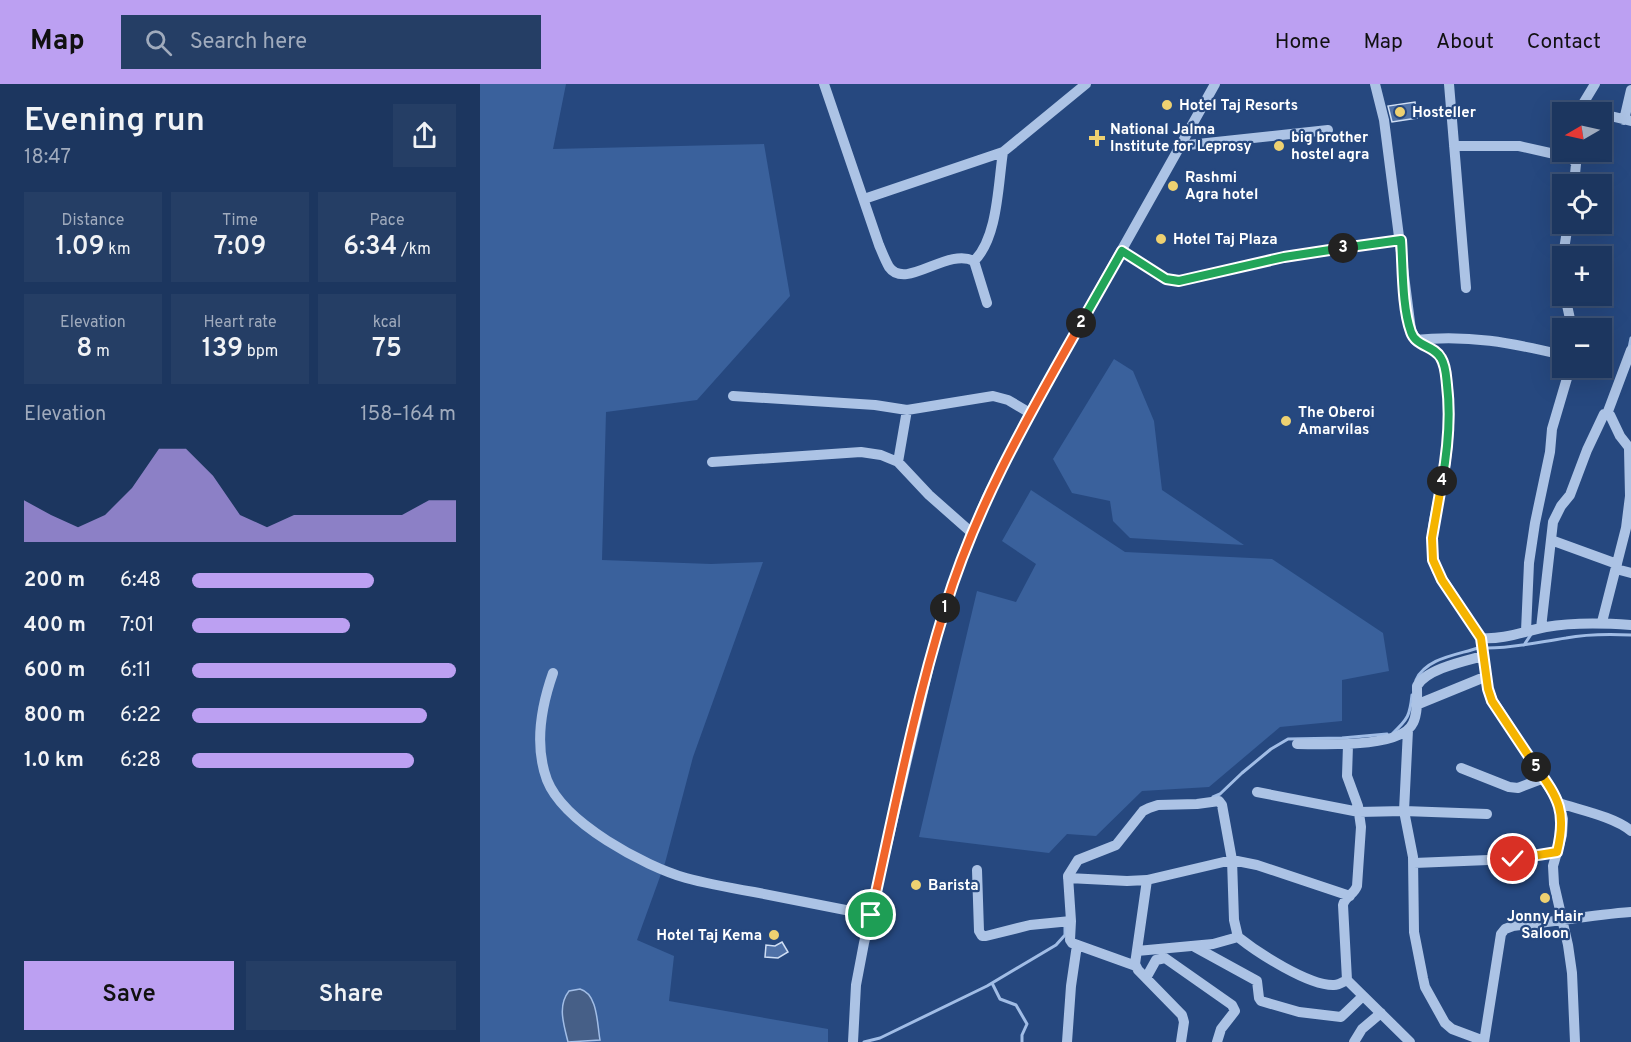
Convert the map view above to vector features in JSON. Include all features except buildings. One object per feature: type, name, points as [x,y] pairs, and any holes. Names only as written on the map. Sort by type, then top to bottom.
[{"type":"street","points":[[824,84],[879,245],[890,269],[900,275],[909,276],[930,265],[955,258],[969,258],[974,261],[987,303]]},
{"type":"street","points":[[864,199],[1003,152],[1086,84]]},
{"type":"street","points":[[853,1042],[856,985],[935,640],[972,533],[987,497],[1030,413],[1215,84]]},
{"type":"street","points":[[1375,84],[1384,120],[1401,240],[1404,290],[1411,330],[1415,340],[1440,354],[1444,363],[1449,404],[1449,435],[1432,538],[1433,560],[1442,580],[1481,638],[1488,689],[1492,701],[1559,803],[1563,819],[1553,866],[1554,884],[1572,973],[1575,1042]]},
{"type":"street","points":[[1449,84],[1466,288]]},
{"type":"street","points":[[1584,102],[1595,84]]},
{"type":"street","points":[[1612,117],[1628,121],[1631,90]]},
{"type":"street","points":[[1179,146],[1328,130]]},
{"type":"street","points":[[1454,146],[1518,147],[1552,154]]},
{"type":"street","points":[[974,261],[989,239],[995,218],[1003,152]]},
{"type":"street","points":[[1122,251],[1166,279],[1179,281],[1284,257],[1401,240]]},
{"type":"street","points":[[1415,340],[1445,336],[1479,338],[1552,352]]},
{"type":"street","points":[[1541,628],[1553,522],[1570,495],[1602,417],[1607,414],[1631,350]]},
{"type":"street","points":[[1526,631],[1529,563],[1535,523],[1550,452],[1552,429],[1567,378]]},
{"type":"street","points":[[733,396],[875,405],[907,410],[993,396],[1008,400],[1030,413]]},
{"type":"street","points":[[898,462],[907,410]]},
{"type":"street","points":[[1602,622],[1626,528],[1630,496],[1630,449],[1620,436],[1612,418],[1607,414]]},
{"type":"street","points":[[712,462],[861,452],[882,455],[898,462],[929,495],[972,533]]},
{"type":"street","points":[[1551,540],[1631,573]]},
{"type":"street","points":[[1481,638],[1501,637],[1541,628],[1602,622],[1631,625]]},
{"type":"street","points":[[1297,744],[1348,745],[1391,738],[1408,730],[1414,722],[1417,686],[1420,682],[1436,671],[1483,656]]},
{"type":"street","points":[[553,673],[540,719],[543,764],[548,782],[564,806],[583,825],[635,856],[684,878],[871,915]]},
{"type":"street","points":[[1416,705],[1487,676]]},
{"type":"street","points":[[1408,730],[1404,811],[1414,863],[1414,932],[1425,987],[1445,1023],[1452,1029],[1484,1042],[1503,931],[1513,926],[1562,921],[1582,916],[1631,912]]},
{"type":"street","points":[[1391,738],[1408,743]]},
{"type":"street","points":[[1348,745],[1347,776],[1359,812],[1361,827],[1357,886],[1354,893],[1344,900],[1343,905],[1347,980],[1402,1037],[1410,1042]]},
{"type":"street","points":[[1461,768],[1509,787],[1518,788],[1544,778]]},
{"type":"street","points":[[1257,792],[1359,812],[1487,814]]},
{"type":"street","points":[[1181,1042],[1184,1022],[1182,1015],[1136,966],[1070,941],[1068,878],[1071,868],[1078,860],[1116,845],[1143,811],[1158,805],[1220,801],[1232,860],[1234,920],[1238,937],[1264,956],[1293,972],[1320,983],[1336,985],[1347,980]]},
{"type":"street","points":[[1559,803],[1629,829],[1631,815]]},
{"type":"street","points":[[1414,863],[1513,859],[1557,852]]},
{"type":"street","points":[[1068,878],[1147,880],[1232,860],[1257,865],[1350,896]]},
{"type":"street","points":[[977,870],[979,931],[982,936],[1030,925],[1071,921]]},
{"type":"street","points":[[1136,966],[1147,880]]},
{"type":"street","points":[[1137,951],[1195,947],[1238,937]]},
{"type":"street","points":[[1068,1042],[1071,986],[1077,945]]},
{"type":"street","points":[[1195,947],[1257,981],[1261,1001],[1299,1012],[1341,1017],[1363,996]]},
{"type":"street","points":[[1146,978],[1156,960],[1165,958],[1232,1005],[1235,1009],[1234,1014],[1221,1029],[1217,1042]]},
{"type":"street","points":[[1355,1040],[1381,1013]]},
{"type":"shaded area","points":[[480,84],[566,84],[553,149],[764,144],[790,296],[697,400],[606,412],[602,560],[711,564],[763,562],[693,757],[665,863],[637,940],[674,956],[669,1001],[828,1029],[828,1042],[480,1042]]},
{"type":"shaded area","points":[[1114,359],[1133,371],[1154,421],[1162,490],[1244,545],[1130,538],[1113,521],[1110,501],[1072,493],[1053,459]]},
{"type":"shaded area","points":[[1031,490],[1125,552],[1272,559],[1383,633],[1389,671],[1342,680],[1342,721],[1280,727],[1209,787],[1142,791],[1096,836],[1067,834],[1049,853],[919,837],[977,591],[1016,602],[1036,564],[1002,541]]},
{"type":"shaded area","points":[[580,989],[586,992],[593,1003],[600,1040],[568,1042],[562,1016],[563,1003],[569,991]]},
{"type":"waterway","points":[[1629,348],[1631,338]]},
{"type":"waterway","points":[[1524,645],[1532,633]]},
{"type":"waterway","points":[[1487,648],[1582,636],[1631,635]]},
{"type":"waterway","points":[[1416,680],[1434,662],[1478,648]]},
{"type":"waterway","points":[[1393,733],[1407,716],[1412,695]]},
{"type":"waterway","points":[[1213,797],[1220,794],[1271,749],[1288,739],[1387,734]]},
{"type":"waterway","points":[[864,1042],[880,1038],[987,986],[1056,945],[1065,935],[1065,925]]},
{"type":"waterway","points":[[992,983],[1000,999],[1016,1005],[1027,1024],[1022,1035],[1022,1042]]},
{"type":"place","name":"Hotel Taj Resorts","points":[[1167,105]]},
{"type":"place","name":"Hosteller","points":[[1400,112]]},
{"type":"place","name":"National Jalma Institute for Leprosy","points":[[1097,138]]},
{"type":"place","name":"big brother hostel agra","points":[[1279,146]]},
{"type":"place","name":"Rashmi Agra hotel","points":[[1173,186]]},
{"type":"place","name":"Hotel Taj Plaza","points":[[1161,239]]},
{"type":"place","name":"The Oberoi Amarvilas","points":[[1286,421]]},
{"type":"place","name":"Barista","points":[[916,885]]},
{"type":"place","name":"Jonny Hair Saloon","points":[[1545,898]]},
{"type":"place","name":"Hotel Taj Kema","points":[[774,935]]},
{"type":"route","points":[[871,915],[935,640],[972,533],[987,497],[1030,413],[1122,251],[1150,271],[1166,279],[1179,281],[1284,257],[1401,240],[1404,290],[1411,330],[1415,340],[1440,354],[1444,363],[1449,404],[1449,435],[1432,538],[1433,560],[1442,580],[1481,638],[1488,689],[1492,701],[1544,778],[1559,803],[1563,819],[1562,835],[1557,852],[1513,859]]}]
